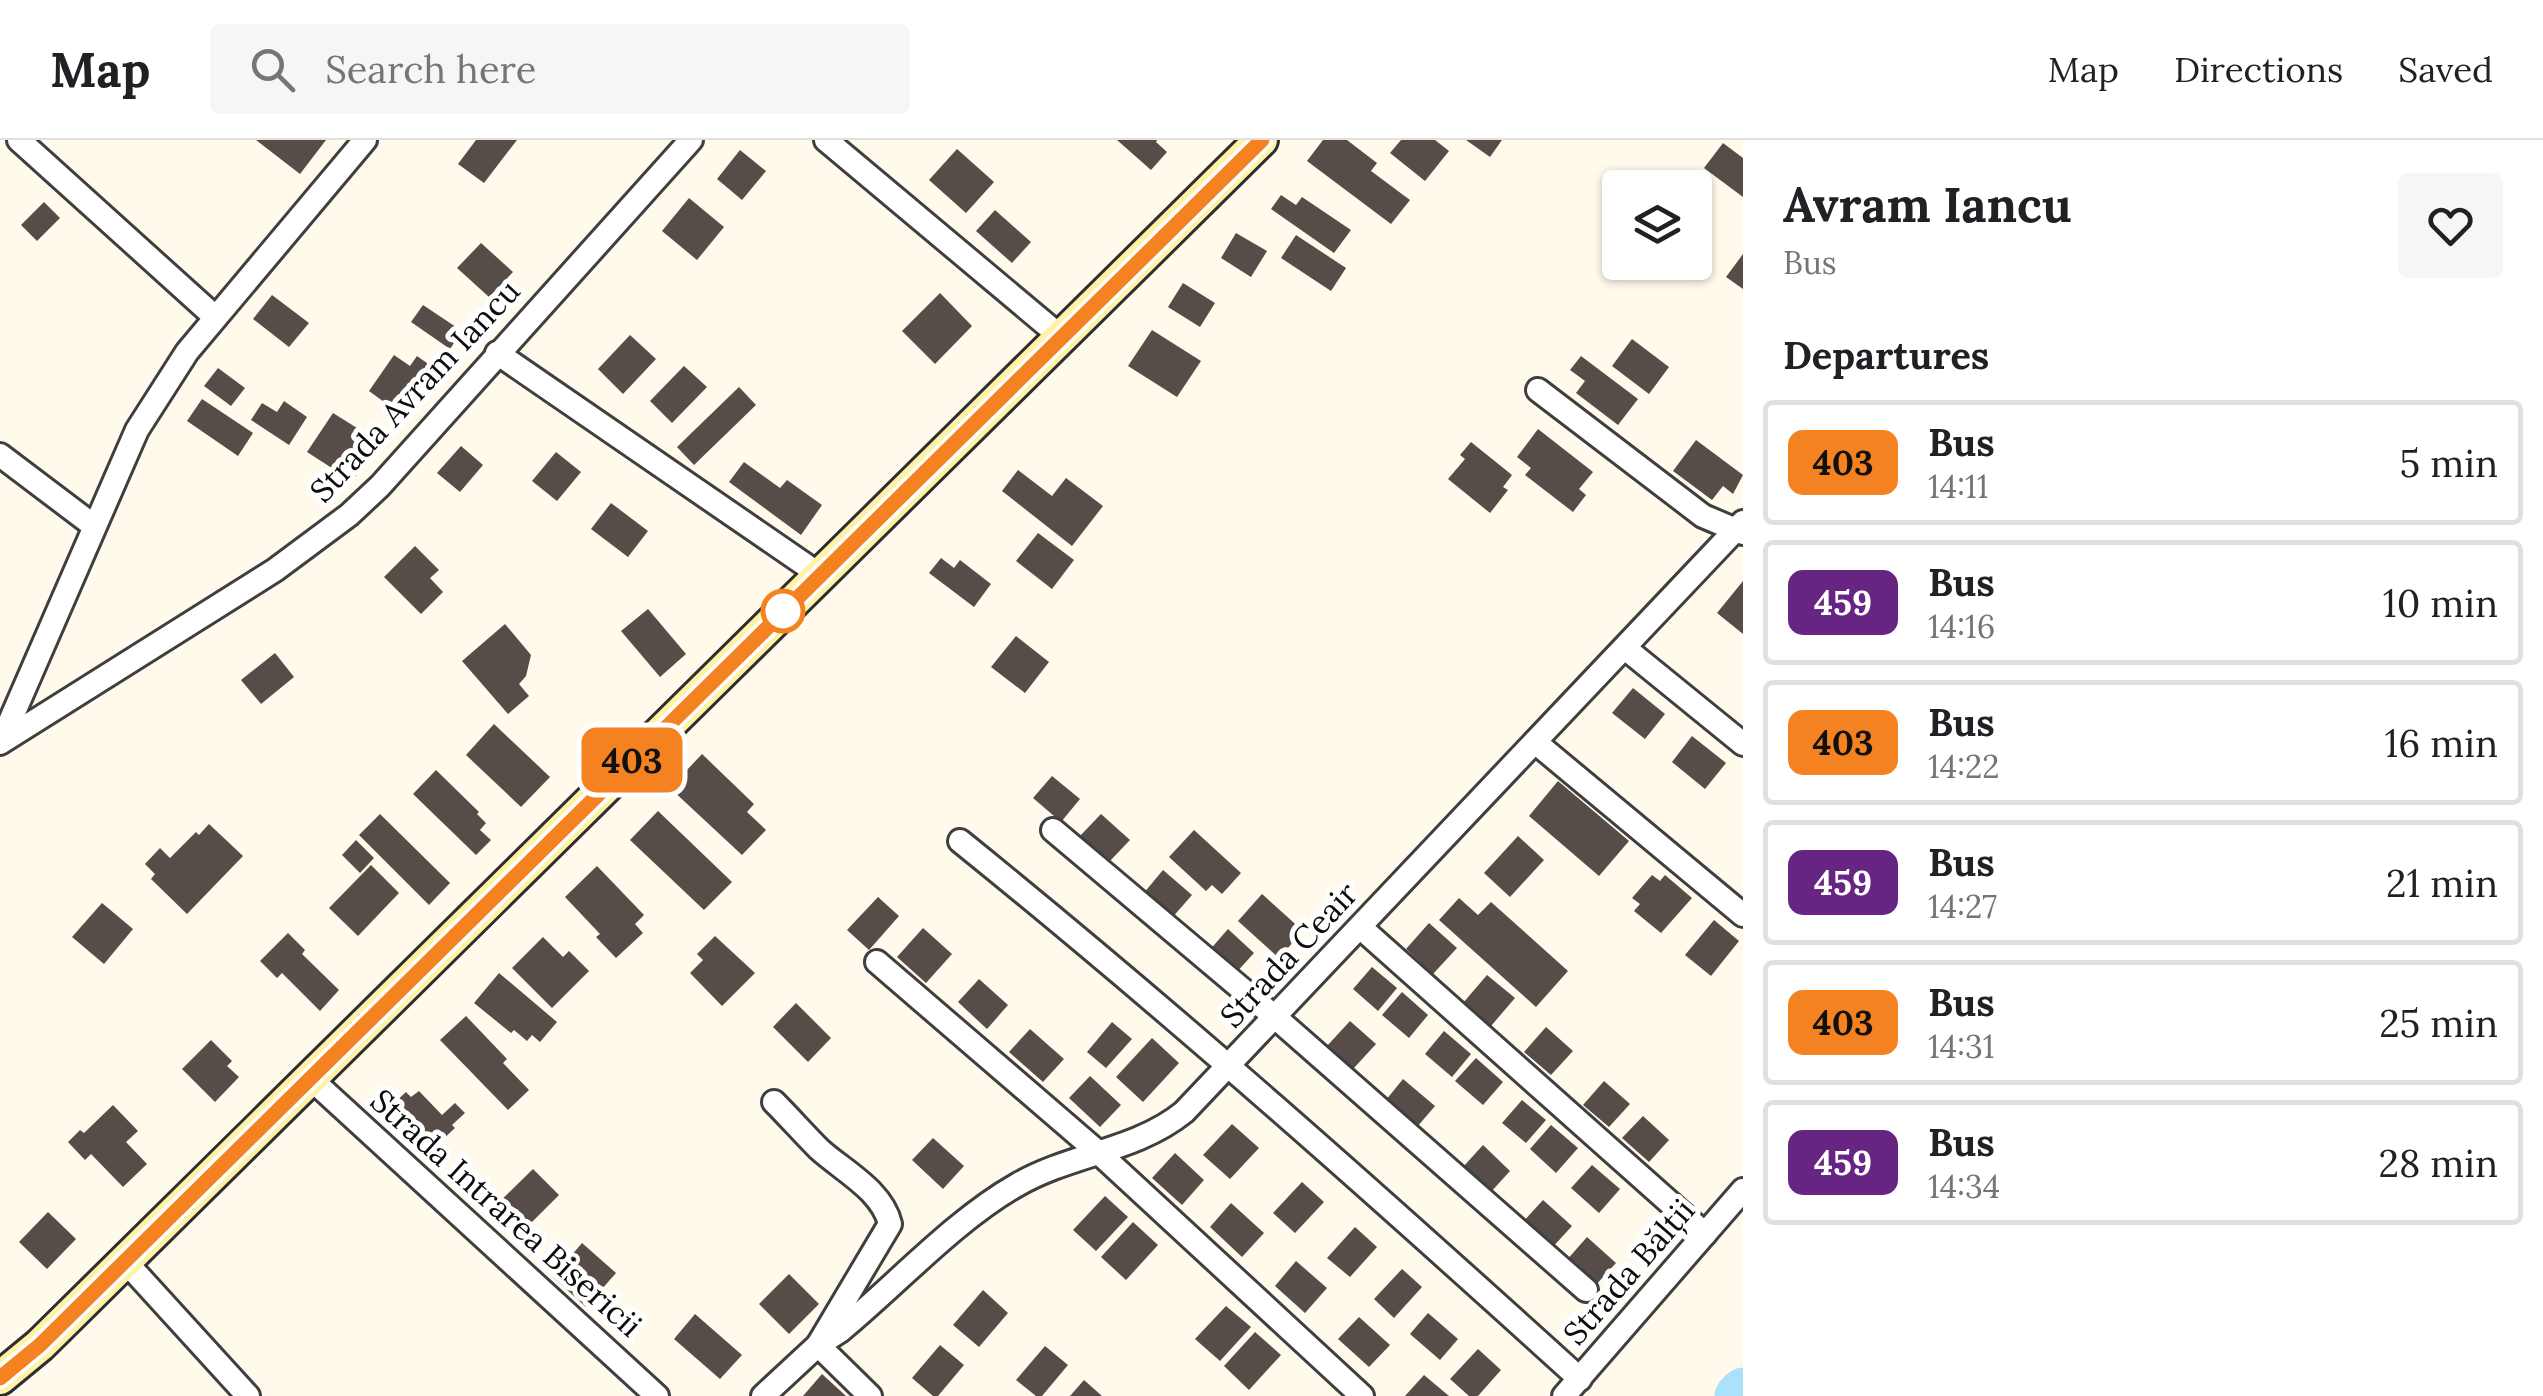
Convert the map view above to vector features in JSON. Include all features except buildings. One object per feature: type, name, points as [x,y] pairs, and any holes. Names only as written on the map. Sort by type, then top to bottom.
[{"type":"main road","points":[[0,1378],[40,1345],[1262,140]]},
{"type":"street","points":[[19,140],[215,317]]},
{"type":"street","points":[[0,744],[137,430],[187,352],[365,140]]},
{"type":"street","name":"Strada Avram Iancu","points":[[0,744],[275,570],[337,525],[380,486],[692,140]]},
{"type":"street","points":[[826,140],[1061,337]]},
{"type":"street","points":[[497,353],[820,575]]},
{"type":"street","points":[[1538,390],[1704,516],[1741,528]]},
{"type":"street","points":[[0,454],[94,526]]},
{"type":"street","name":"Strada Ceair","points":[[818,1345],[840,1331],[982,1208],[1011,1188],[1048,1170],[1162,1130],[1229,1066],[1741,528]]},
{"type":"street","points":[[1625,648],[1743,744]]},
{"type":"street","points":[[1536,742],[1743,915]]},
{"type":"street","points":[[1052,830],[1275,1017],[1586,1290]]},
{"type":"street","points":[[960,842],[1068,928],[1229,1066],[1572,1388]]},
{"type":"street","points":[[1360,927],[1705,1234]]},
{"type":"street","points":[[877,962],[1098,1152],[1362,1396]]},
{"type":"street","name":"Strada Intrarea Bisericii","points":[[310,1078],[658,1396]]},
{"type":"street","points":[[762,1396],[818,1345],[890,1224],[875,1196],[820,1149],[774,1102]]},
{"type":"street","name":"Strada Bălții","points":[[1572,1388],[1743,1190]]},
{"type":"street","points":[[124,1260],[248,1396]]},
{"type":"street","points":[[818,1345],[870,1396]]},
{"type":"waterway","points":[[1737,1396],[1743,1390]]},
{"type":"bus line","name":"403","points":[[0,1378],[40,1345],[1262,140]]}]
